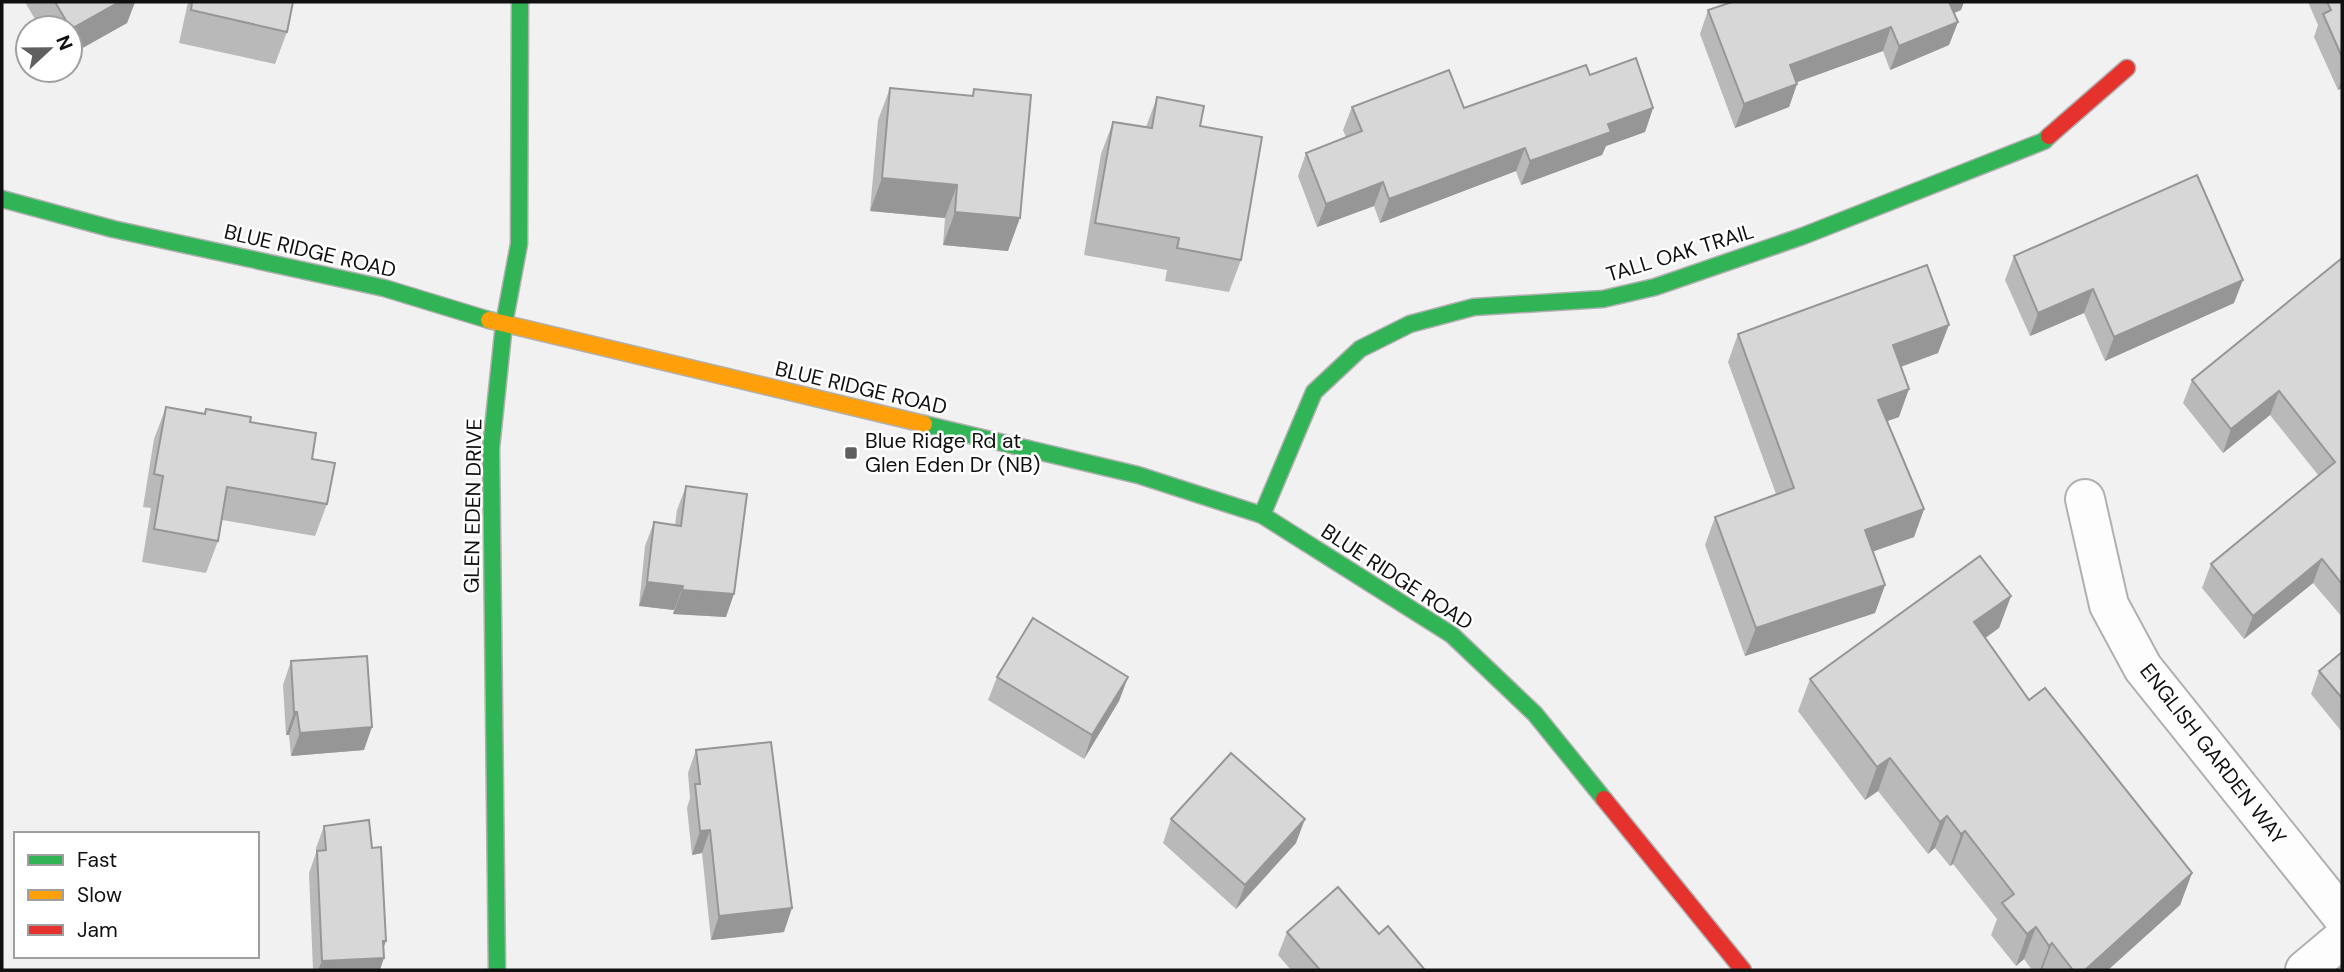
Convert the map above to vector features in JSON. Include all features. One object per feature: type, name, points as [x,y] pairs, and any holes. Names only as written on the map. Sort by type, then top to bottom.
[{"type":"main road","name":"GLEN EDEN DRIVE","points":[[497,970],[491,448],[504,324],[519,244],[520,2]]},
{"type":"main road","name":"TALL OAK TRAIL","points":[[1262,515],[1314,392],[1360,349],[1410,324],[1474,307],[1602,299],[1655,287],[1803,236],[2044,141],[2127,68]]},
{"type":"main road","name":"BLUE RIDGE ROAD","points":[[2,200],[113,229],[384,288],[504,324],[1138,475],[1262,515],[1452,635],[1535,714],[1743,970]]},
{"type":"street","name":"ENGLISH GARDEN WAY","points":[[2085,499],[2109,605],[2143,668],[2342,916]]},
{"type":"street","points":[[2305,970],[2342,939]]},
{"type":"building","points":[[55,2],[119,2],[84,22],[84,14],[62,14]]},
{"type":"building","points":[[192,2],[293,2],[287,32],[191,10]]},
{"type":"building","points":[[1732,2],[1949,2],[1958,22],[1899,46],[1891,27],[1790,65],[1797,84],[1744,104],[1708,10]]},
{"type":"building","points":[[2327,2],[2342,2],[2342,57],[2323,14],[2331,10]]},
{"type":"building","points":[[1636,58],[1653,108],[1608,124],[1611,132],[1530,161],[1525,148],[1389,199],[1383,182],[1326,204],[1306,153],[1362,131],[1352,107],[1449,70],[1464,108],[1586,65],[1590,75]]},
{"type":"building","points":[[890,88],[973,96],[974,89],[1031,95],[1020,218],[955,212],[957,185],[882,178]]},
{"type":"building","points":[[1157,97],[1204,106],[1200,126],[1262,137],[1241,260],[1177,248],[1179,238],[1095,223],[1113,122],[1152,128]]},
{"type":"building","points":[[2197,175],[2243,280],[2114,337],[2093,289],[2038,313],[2014,256]]},
{"type":"building","points":[[2342,258],[2342,584],[2322,559],[2253,616],[2211,564],[2335,462],[2279,391],[2231,429],[2192,380]]},
{"type":"building","points":[[1927,265],[1949,325],[1893,345],[1909,389],[1878,400],[1924,509],[1865,530],[1885,585],[1756,628],[1715,517],[1794,488],[1738,334]]},
{"type":"building","points":[[166,407],[205,414],[206,409],[251,417],[250,422],[316,433],[312,459],[335,463],[327,504],[227,487],[218,541],[154,529],[163,476],[154,474]]},
{"type":"building","points":[[686,486],[747,494],[734,594],[682,590],[683,586],[647,582],[654,522],[681,526]]},
{"type":"building","points":[[1980,556],[2011,596],[1974,622],[2029,700],[2045,688],[2192,873],[2085,970],[2073,970],[2052,943],[2049,946],[2036,927],[2027,934],[2002,903],[2014,894],[1965,831],[1961,834],[1947,816],[1940,822],[1890,758],[1877,767],[1810,679]]},
{"type":"building","points":[[1033,618],[1128,677],[1092,735],[997,677]]},
{"type":"building","points":[[2342,652],[2342,698],[2319,671]]},
{"type":"building","points":[[367,656],[372,727],[300,733],[297,712],[294,712],[291,661]]},
{"type":"building","points":[[771,742],[792,908],[719,916],[710,830],[700,831],[695,784],[700,784],[696,750]]},
{"type":"building","points":[[1231,753],[1305,819],[1245,885],[1171,819]]},
{"type":"building","points":[[369,820],[372,848],[381,847],[386,941],[383,941],[384,958],[322,961],[317,851],[326,850],[324,826]]},
{"type":"building","points":[[1338,887],[1379,934],[1388,926],[1425,970],[1320,970],[1287,932]]},
{"type":"traffic: fast","points":[[497,970],[491,448],[504,324],[519,244],[520,2]]},
{"type":"traffic: fast","points":[[1262,515],[1314,392],[1360,349],[1410,324],[1474,307],[1603,299],[1655,287],[1803,236],[2044,141],[2049,136]]},
{"type":"traffic: fast","points":[[2,199],[113,229],[384,288],[489,320]]},
{"type":"traffic: fast","points":[[924,424],[1138,475],[1262,515],[1452,635],[1535,714],[1604,799]]},
{"type":"traffic: slow","points":[[489,320],[924,424]]},
{"type":"traffic: jam","points":[[2049,136],[2127,68]]},
{"type":"traffic: jam","points":[[1604,799],[1743,970]]},
{"type":"place","name":"Blue Ridge Rd at Glen Eden Dr (NB)","points":[[851,453]]}]
